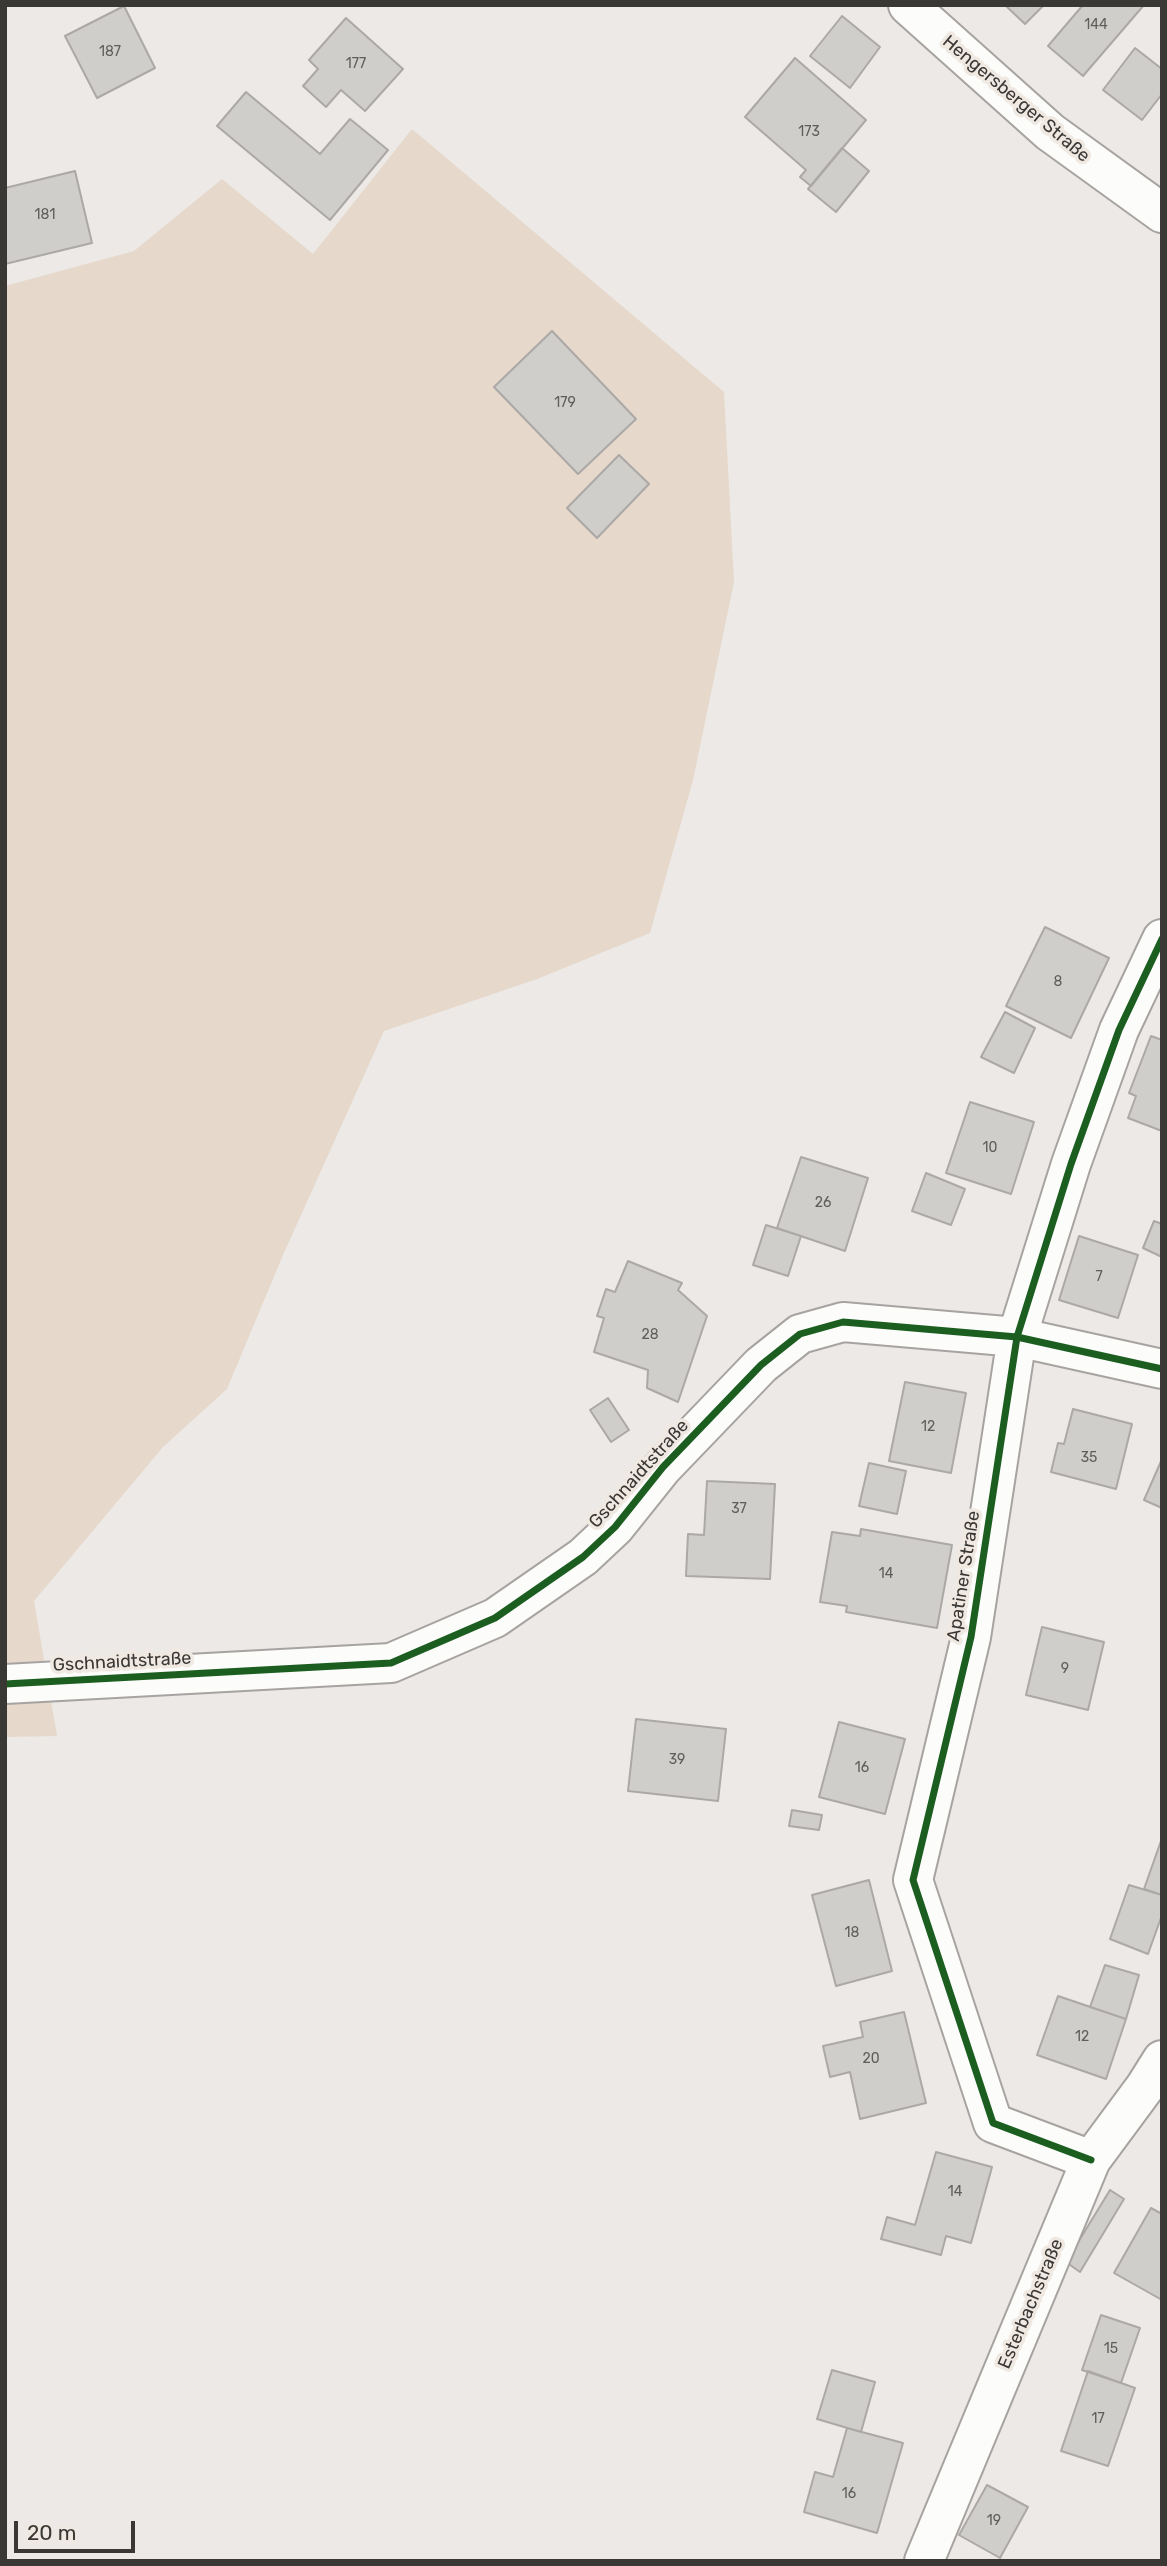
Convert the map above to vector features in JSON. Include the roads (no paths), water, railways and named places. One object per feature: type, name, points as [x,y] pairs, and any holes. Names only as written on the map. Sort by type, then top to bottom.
[{"type":"street","name":"Hengersberger Straße","points":[[908,5],[1050,132],[1162,212]]},
{"type":"street","name":"Apatiner Straße","points":[[1091,2160],[993,2123],[913,1880],[971,1637],[1017,1337],[1070,1164],[1119,1030],[1162,939]]},
{"type":"street","name":"Gschnaidtstraße","points":[[5,1684],[391,1663],[495,1618],[583,1557],[615,1527],[663,1467],[761,1365],[800,1334],[843,1322],[1017,1337],[1162,1369]]},
{"type":"street","name":"Esterbachstraße","points":[[924,2561],[1091,2160],[1162,2060]]}]
